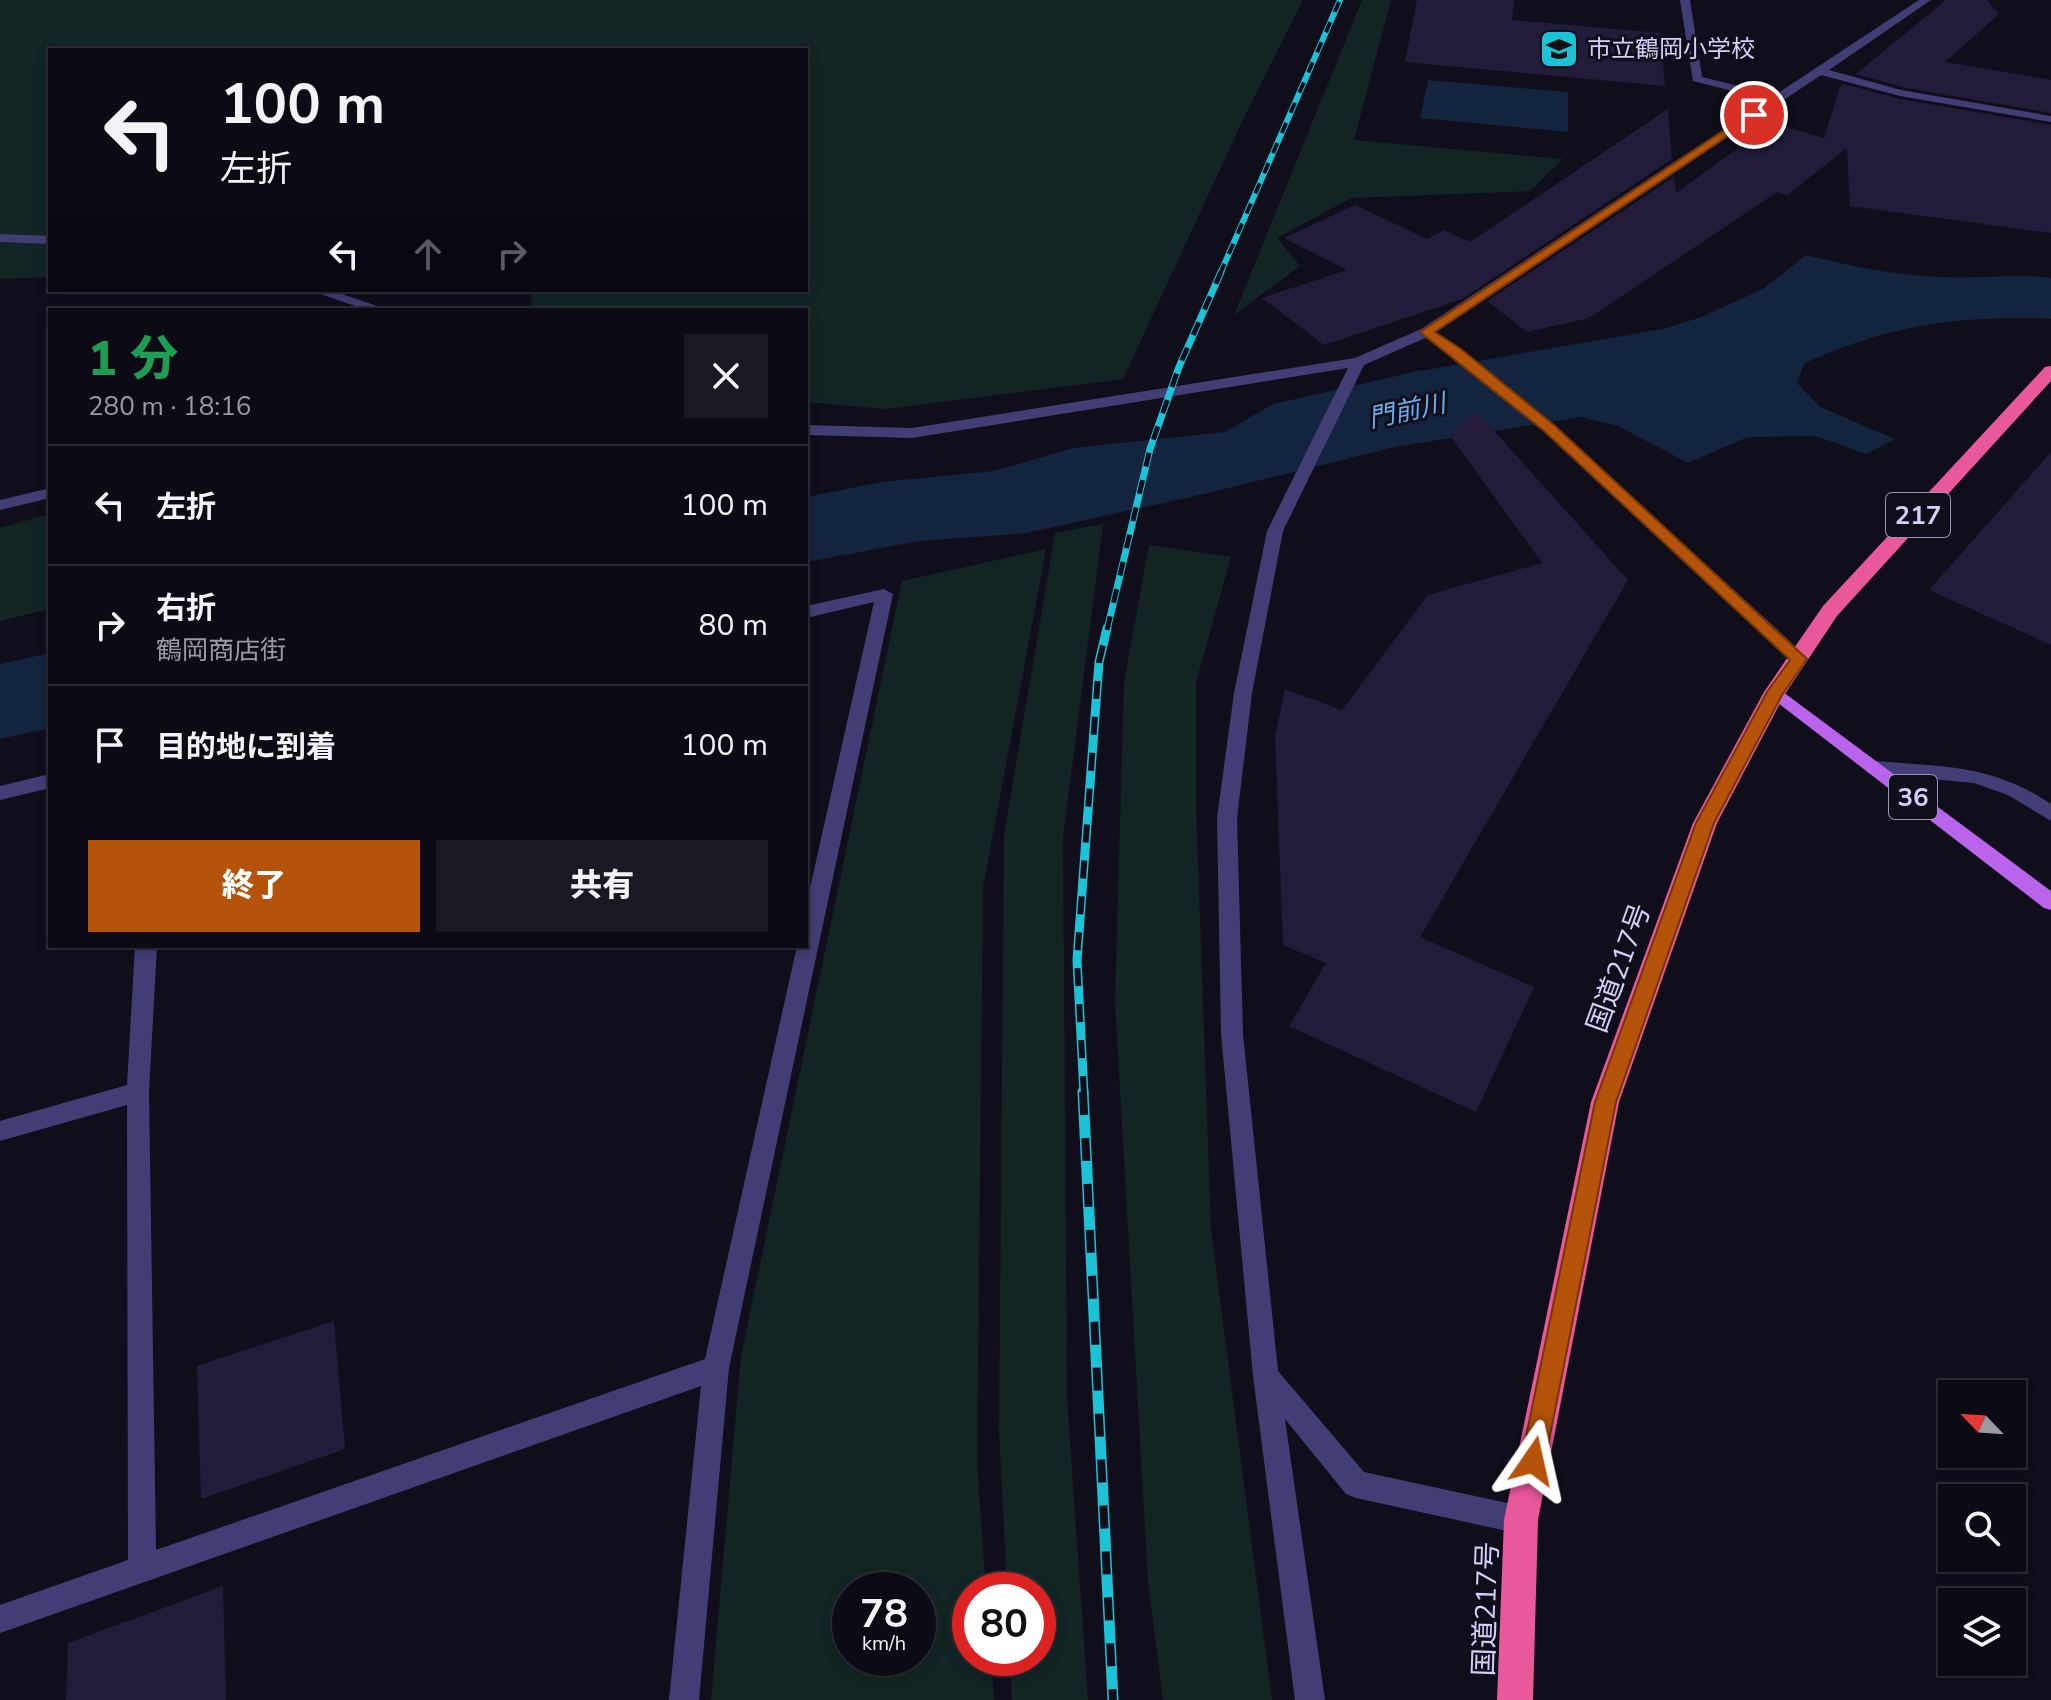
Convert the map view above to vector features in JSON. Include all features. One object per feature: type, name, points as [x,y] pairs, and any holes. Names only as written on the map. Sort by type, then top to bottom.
[{"type":"highway","name":"国道217号","points":[[1515,1700],[1521,1520],[1605,1102],[1705,823],[1775,692],[1830,611],[2051,371]]},
{"type":"main road","name":"36","points":[[1775,692],[2051,902]]},
{"type":"street","points":[[1685,0],[1697,79],[1778,99]]},
{"type":"street","points":[[808,430],[912,433],[1358,362],[1426,332],[1926,0]]},
{"type":"street","points":[[1821,71],[1900,93],[2051,119]]},
{"type":"street","points":[[0,238],[48,240]]},
{"type":"street","points":[[323,292],[375,308]]},
{"type":"street","points":[[1426,332],[1457,352],[1549,428],[1799,659]]},
{"type":"street","points":[[1310,1700],[1266,1376],[1232,1034],[1227,818],[1243,693],[1275,531],[1358,362]]},
{"type":"street","points":[[0,505],[48,493]]},
{"type":"street","points":[[808,612],[884,594],[808,944]]},
{"type":"street","points":[[1875,768],[1975,776],[2015,790],[2051,814]]},
{"type":"street","points":[[0,793],[48,781]]},
{"type":"street","points":[[142,1567],[138,1092],[146,948]]},
{"type":"street","points":[[684,1700],[716,1368],[807,948]]},
{"type":"street","points":[[0,1131],[138,1092]]},
{"type":"street","points":[[0,1619],[716,1368]]},
{"type":"street","points":[[1266,1376],[1356,1484],[1521,1520]]},
{"type":"green space","points":[[0,0],[1303,0],[1248,109],[1123,379],[886,409],[808,402],[808,308],[532,308],[530,292],[808,292],[808,48],[48,48],[48,277],[0,279]]},
{"type":"green space","points":[[1362,0],[1391,0],[1354,140],[1563,159],[1530,191],[1351,198],[1277,238],[1300,266],[1234,315]]},
{"type":"green space","points":[[48,515],[48,609],[0,621],[0,528]]},
{"type":"green space","points":[[1103,524],[1063,838],[1067,1399],[1088,1700],[1012,1700],[1011,1676],[1056,1676],[1056,1572],[1006,1572],[999,1429],[1004,836],[1055,533]]},
{"type":"green space","points":[[1149,545],[1231,557],[1196,682],[1196,807],[1211,1230],[1272,1700],[1163,1700],[1148,1581],[1115,1001],[1124,682]]},
{"type":"green space","points":[[1046,549],[983,888],[977,1462],[985,1572],[952,1572],[952,1676],[992,1676],[994,1700],[711,1700],[741,1356],[902,581]]},
{"type":"water","points":[[1428,80],[1568,92],[1568,132],[1420,118]]},
{"type":"water","name":"門前川","points":[[1806,255],[1923,276],[2051,278],[2051,319],[1986,319],[1925,325],[1866,340],[1805,363],[1797,383],[1820,407],[1895,439],[1866,454],[1816,436],[1748,437],[1688,463],[1618,426],[1581,417],[1395,447],[1027,533],[919,541],[808,562],[808,497],[882,482],[994,471],[1073,448],[1225,432],[1273,404],[1414,372],[1663,329],[1701,317],[1763,289]]},
{"type":"water","points":[[48,653],[48,728],[0,739],[0,664]]},
{"type":"building","points":[[1417,0],[1514,0],[1512,20],[1660,33],[1665,86],[1405,62]]},
{"type":"building","points":[[1946,0],[1987,0],[1999,14],[1945,62],[2051,80],[2051,113],[1902,87],[1856,74]]},
{"type":"building","points":[[1844,84],[1900,99],[2051,125],[2051,233],[1850,206],[1847,148],[1787,195],[1777,192],[1589,318],[1527,332],[1487,301],[1674,177],[1676,193],[1748,141],[1767,147],[1785,127],[1824,138],[1840,87]]},
{"type":"building","points":[[1668,109],[1672,159],[1462,299],[1324,345],[1262,298],[1347,270],[1284,238],[1355,205],[1427,239],[1444,230],[1470,242]]},
{"type":"building","points":[[1477,412],[1628,580],[1420,937],[1534,987],[1476,1112],[1289,1026],[1326,963],[1283,945],[1275,737],[1285,689],[1342,710],[1428,595],[1542,563],[1449,434]]},
{"type":"building","points":[[2051,452],[2051,645],[1929,590]]},
{"type":"building","points":[[334,1321],[345,1449],[201,1499],[197,1366]]},
{"type":"building","points":[[223,1586],[226,1700],[66,1700],[68,1643]]},
{"type":"railway","points":[[1220,274],[1340,0]]},
{"type":"railway","points":[[1107,630],[1150,449],[1179,367],[1221,272]]},
{"type":"railway","points":[[1084,1094],[1077,960],[1099,662],[1107,628]]},
{"type":"railway","points":[[1083,1092],[1113,1700]]},
{"type":"place","name":"市立鶴岡小学校","points":[[1559,49]]},
{"type":"route","points":[[1533,1461],[1605,1102],[1705,823],[1775,692],[1799,659],[1549,428],[1457,352],[1426,332],[1754,115]]}]
